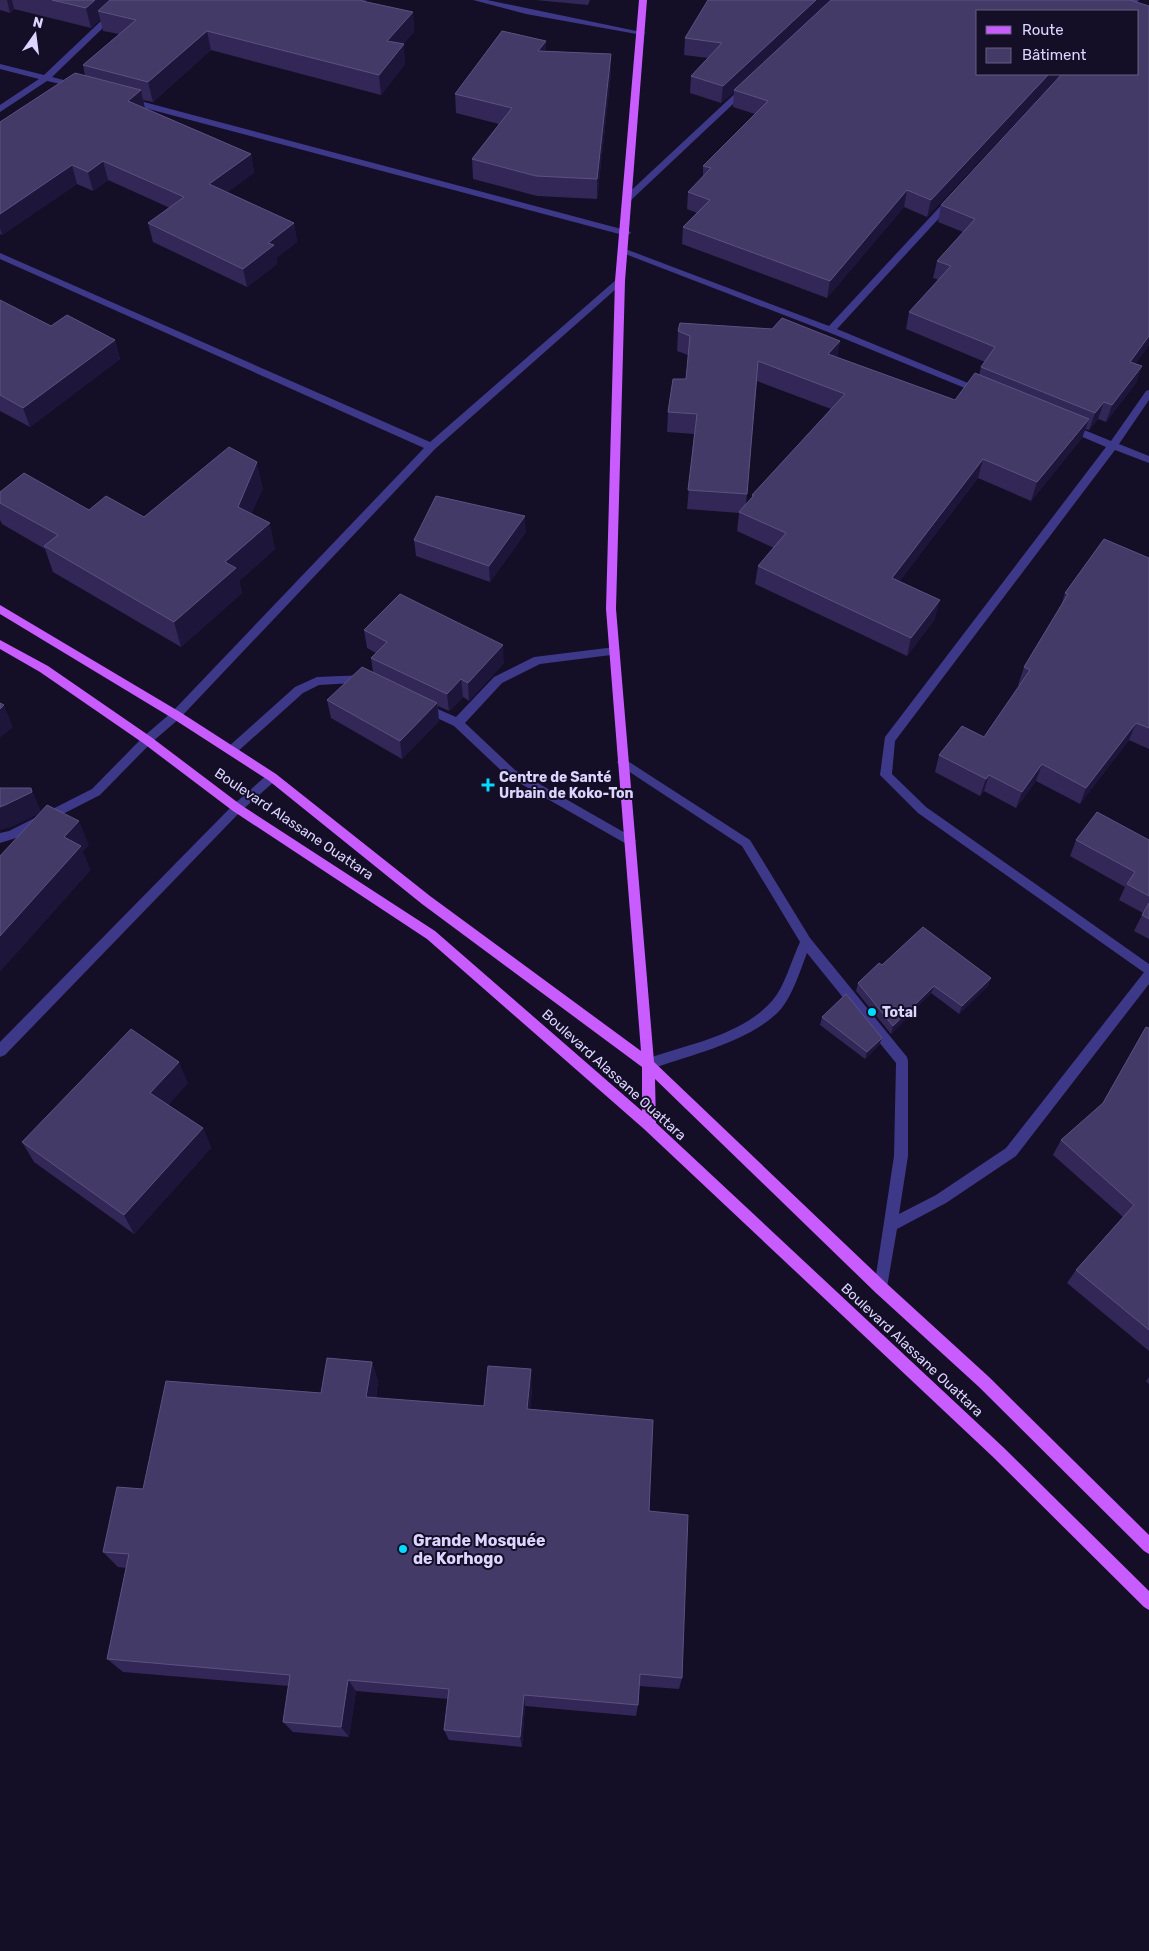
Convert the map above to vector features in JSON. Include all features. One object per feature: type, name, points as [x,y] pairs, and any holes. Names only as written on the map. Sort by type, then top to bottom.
[{"type":"main road","points":[[643,0],[642,33],[626,200],[625,252],[620,281],[611,609],[648,1064],[648,1125]]},
{"type":"main road","name":"Boulevard Alassane Ouattara","points":[[0,610],[176,715],[272,777],[426,900],[648,1064],[881,1288],[984,1382],[1149,1546]]},
{"type":"main road","name":"Boulevard Alassane Ouattara","points":[[0,644],[44,669],[147,740],[236,808],[431,935],[648,1125],[998,1452],[1149,1602]]},
{"type":"street","points":[[0,109],[46,78],[128,0]]},
{"type":"street","points":[[477,0],[526,12],[642,33]]},
{"type":"street","points":[[1125,10],[1135,0]]},
{"type":"street","points":[[0,66],[84,88]]},
{"type":"street","points":[[626,200],[754,80]]},
{"type":"street","points":[[122,99],[626,234]]},
{"type":"street","points":[[831,330],[959,191]]},
{"type":"street","points":[[625,252],[831,330],[994,397]]},
{"type":"street","points":[[0,256],[432,447]]},
{"type":"street","points":[[0,838],[12,835],[96,792],[147,740],[176,715],[432,447],[620,281]]},
{"type":"street","points":[[890,1226],[941,1200],[1011,1152],[1149,973],[922,810],[886,775],[888,740],[1113,445],[1149,394]]},
{"type":"street","points":[[1058,423],[1149,460]]},
{"type":"street","points":[[458,723],[498,680],[538,660],[615,651]]},
{"type":"street","points":[[232,750],[300,690],[318,681],[366,679],[374,683]]},
{"type":"street","points":[[416,703],[458,723],[511,773],[630,841]]},
{"type":"street","points":[[623,762],[746,843],[806,942],[902,1061],[901,1156],[881,1288]]},
{"type":"street","points":[[0,1050],[236,808],[272,777]]},
{"type":"street","points":[[648,1064],[727,1036],[758,1019],[777,1004],[806,942]]},
{"type":"building","points":[[52,0],[95,0],[86,8]]},
{"type":"building","points":[[110,0],[362,0],[413,12],[387,41],[404,44],[379,75],[207,31],[148,82],[83,65],[136,20],[98,11]]},
{"type":"building","points":[[708,0],[816,0],[723,86],[691,76],[722,43],[685,38]]},
{"type":"building","points":[[831,0],[1130,0],[1149,6],[1149,336],[1130,362],[1142,366],[1112,405],[1104,402],[1095,413],[981,367],[995,347],[909,312],[951,266],[937,261],[975,219],[941,205],[1061,75],[1139,75],[1139,10],[976,10],[976,75],[1048,75],[931,200],[907,190],[830,281],[683,227],[710,200],[688,192],[711,168],[703,166],[768,101],[734,90]]},
{"type":"building","points":[[502,31],[546,41],[538,51],[611,54],[597,179],[536,176],[472,159],[512,108],[455,94]]},
{"type":"building","points":[[75,73],[141,90],[128,101],[251,154],[209,184],[294,223],[268,243],[274,245],[243,269],[148,223],[184,197],[103,161],[88,172],[72,165],[0,214],[0,122]]},
{"type":"building","points":[[0,300],[51,326],[67,315],[115,340],[23,408],[0,395]]},
{"type":"building","points":[[782,318],[840,341],[828,354],[955,400],[975,373],[1089,419],[1037,482],[983,459],[892,578],[940,600],[911,638],[758,566],[786,533],[739,512],[754,495],[752,495],[845,394],[758,361],[747,494],[688,490],[697,414],[668,412],[673,379],[686,379],[690,336],[678,331],[680,323],[772,329]]},
{"type":"building","points":[[229,447],[257,462],[238,507],[270,523],[225,562],[236,568],[174,622],[44,546],[58,535],[0,503],[0,492],[24,473],[89,510],[106,496],[144,517]]},
{"type":"building","points":[[436,496],[525,516],[489,566],[414,540]]},
{"type":"building","points":[[1104,539],[1149,558],[1149,728],[1136,723],[1086,788],[1042,764],[1022,792],[989,775],[986,779],[939,755],[962,726],[984,737],[1030,670],[1024,667],[1068,594],[1065,593]]},
{"type":"building","points":[[400,594],[503,645],[468,683],[461,679],[447,694],[371,658],[387,642],[364,630]]},
{"type":"building","points":[[362,667],[437,703],[400,741],[327,700]]},
{"type":"building","points":[[0,788],[31,788],[32,792],[0,807]]},
{"type":"building","points":[[47,805],[79,821],[64,837],[81,846],[0,936],[0,856]]},
{"type":"building","points":[[1097,812],[1149,840],[1149,896],[1127,884],[1135,872],[1076,840]]},
{"type":"building","points":[[1149,903],[1149,919],[1142,915]]},
{"type":"building","points":[[923,927],[991,978],[962,1006],[934,986],[893,1026],[858,983],[879,963],[882,965]]},
{"type":"building","points":[[846,994],[882,1038],[867,1052],[822,1017]]},
{"type":"building","points":[[1146,1027],[1149,1028],[1149,1330],[1076,1270],[1134,1205],[1061,1140],[1103,1103]]},
{"type":"building","points":[[131,1029],[179,1062],[150,1093],[203,1128],[124,1215],[22,1142]]},
{"type":"building","name":"Grande Mosquée de Korhogo","points":[[327,1358],[372,1362],[366,1397],[484,1406],[488,1366],[531,1369],[527,1409],[653,1420],[649,1511],[688,1515],[682,1678],[640,1674],[638,1705],[524,1695],[520,1737],[444,1730],[449,1689],[348,1680],[341,1727],[283,1722],[290,1675],[107,1659],[129,1554],[103,1552],[117,1487],[143,1489],[166,1381],[321,1393]]},
{"type":"place","name":"Centre de Santé Urbain de Koko-Ton","points":[[488,785]]},
{"type":"place","name":"Total","points":[[872,1012]]},
{"type":"place","name":"Grande Mosquée de Korhogo","points":[[403,1549]]}]
